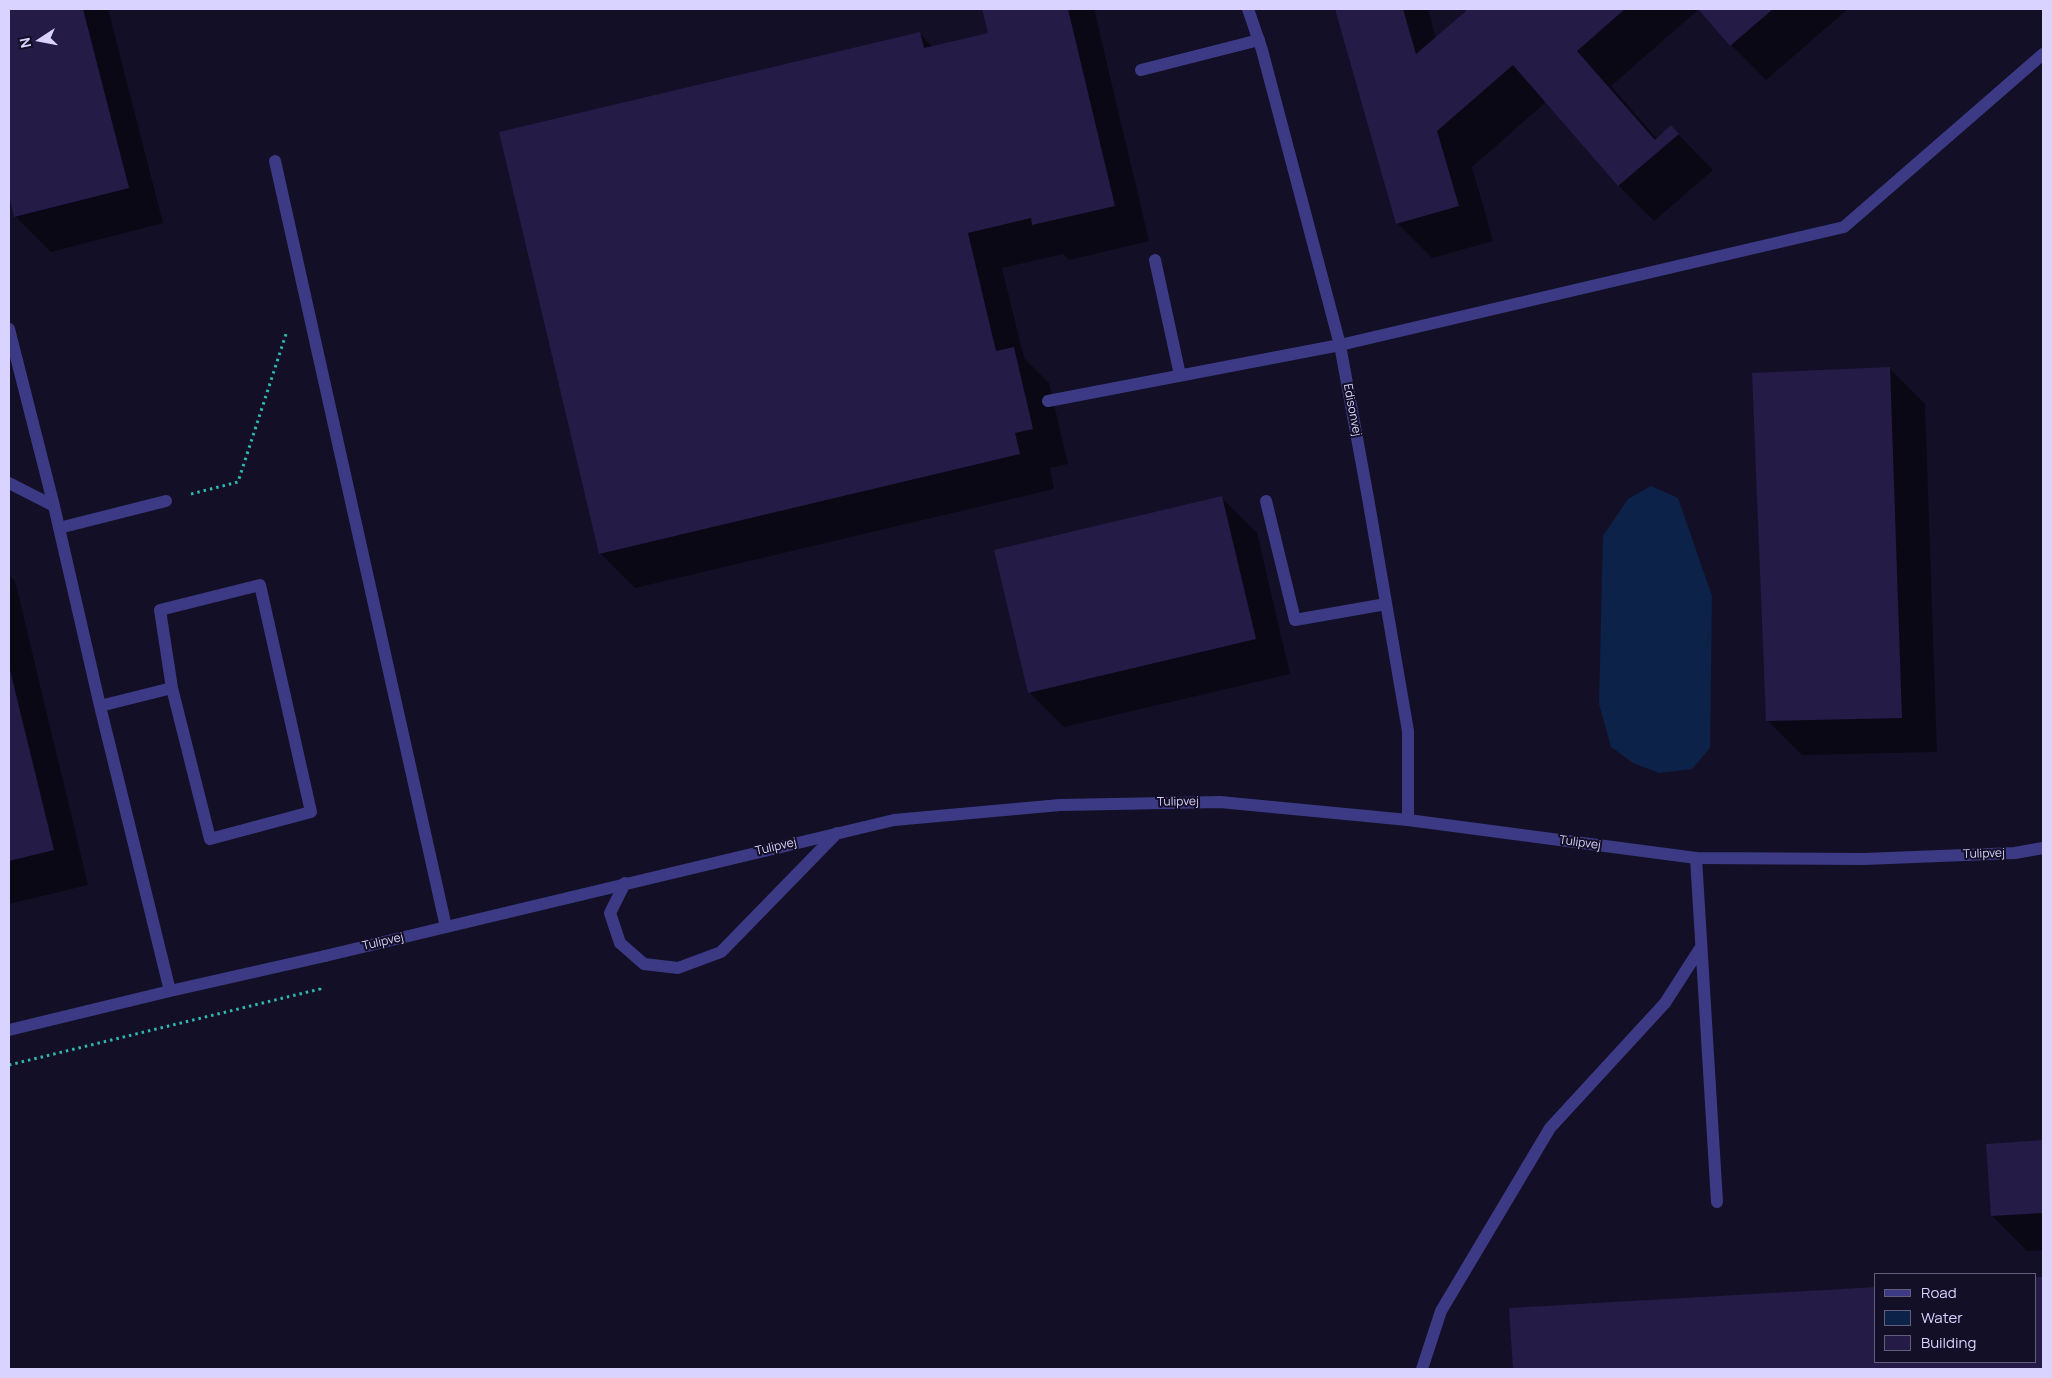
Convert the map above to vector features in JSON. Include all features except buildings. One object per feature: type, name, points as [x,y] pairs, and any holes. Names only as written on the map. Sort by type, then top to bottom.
[{"type":"street","name":"Edisonvej","points":[[1248,9],[1259,40],[1340,344],[1408,731],[1408,820]]},
{"type":"street","points":[[1141,70],[1259,40]]},
{"type":"street","points":[[1048,401],[1340,344],[1844,227],[2043,54]]},
{"type":"street","points":[[274,160],[446,927]]},
{"type":"street","points":[[1155,260],[1180,375]]},
{"type":"street","points":[[9,329],[54,506],[100,706],[170,991]]},
{"type":"street","points":[[9,483],[54,506]]},
{"type":"street","points":[[59,528],[166,501]]},
{"type":"street","points":[[1266,501],[1295,620],[1386,604]]},
{"type":"street","points":[[260,585],[311,812],[210,840],[172,688],[160,610],[260,585]]},
{"type":"street","points":[[100,706],[172,688]]},
{"type":"street","name":"Tulipvej","points":[[9,1030],[894,820],[1069,805],[1220,802],[1408,820],[1696,858],[1864,859],[2015,853],[2043,848]]},
{"type":"street","points":[[625,883],[610,913],[620,942],[644,964],[678,968],[721,952],[837,833]]},
{"type":"street","points":[[1696,858],[1717,1202]]},
{"type":"street","points":[[1422,1369],[1441,1311],[1550,1128],[1665,1003],[1701,947]]},
{"type":"path","points":[[166,501],[238,482],[287,331]]},
{"type":"path","points":[[9,1065],[320,989],[319,957]]},
{"type":"water","points":[[1651,486],[1678,498],[1712,596],[1710,748],[1692,769],[1659,773],[1633,763],[1611,747],[1599,704],[1603,536],[1628,499]]}]
